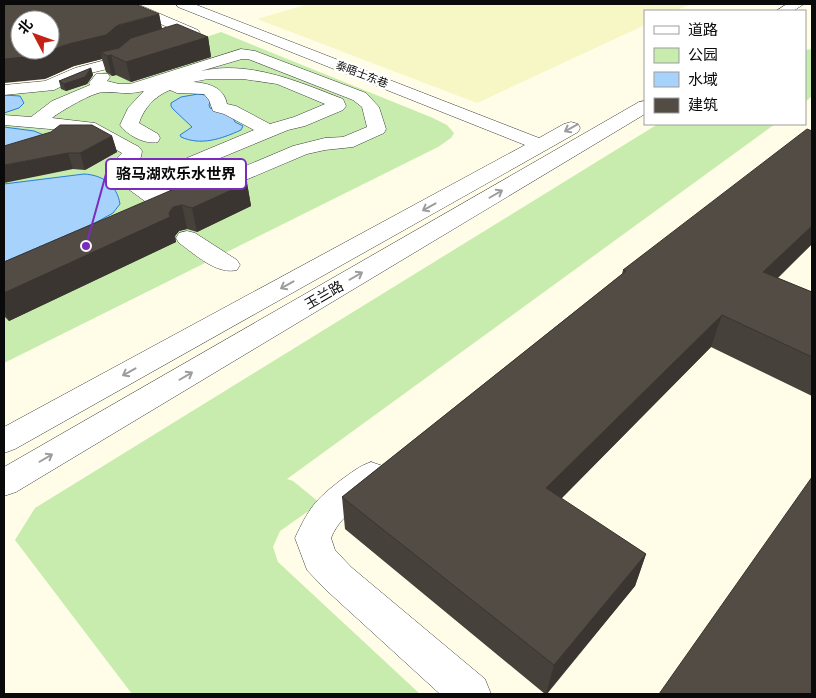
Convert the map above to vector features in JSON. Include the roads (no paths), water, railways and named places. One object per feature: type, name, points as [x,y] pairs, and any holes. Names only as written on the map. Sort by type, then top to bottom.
[{"type":"street","points":[[126,4],[192,33],[156,44]]},
{"type":"street","name":"泰晤士东巷","points":[[183,4],[541,145]]},
{"type":"street","points":[[36,122],[58,105],[102,82],[109,89],[139,87],[184,71],[238,48],[360,96],[371,105],[377,129],[346,143],[325,144],[300,150],[171,203]]},
{"type":"street","points":[[4,90],[48,86],[81,71],[117,63],[129,52]]},
{"type":"street","points":[[151,138],[129,125],[134,112],[142,102],[158,89],[208,74],[243,74],[281,80],[337,103],[337,106],[299,122],[268,130],[194,162],[173,178],[171,203]]},
{"type":"street","points":[[158,89],[193,87],[207,89],[215,93],[219,98],[219,107],[230,110],[268,130]]},
{"type":"street","name":"玉兰路","points":[[4,441],[644,89]]},
{"type":"street","name":"玉兰路","points":[[4,483],[644,107]]},
{"type":"street","points":[[4,120],[88,127],[132,151],[130,157],[121,165],[120,170],[123,176],[171,203]]},
{"type":"street","points":[[187,238],[228,265]]},
{"type":"street","points":[[392,459],[331,507],[320,522],[313,538],[320,559],[338,578],[470,694]]},
{"type":"water","points":[[198,94],[206,95],[211,100],[210,108],[232,116],[235,122],[243,126],[241,130],[204,141],[188,140],[181,137],[180,135],[192,127],[173,109],[171,103],[181,97]]},
{"type":"water","points":[[4,95],[20,96],[24,103],[19,108],[4,113]]},
{"type":"water","points":[[4,127],[34,131],[49,137],[4,162]]},
{"type":"water","points":[[84,174],[103,179],[116,191],[120,204],[113,213],[95,223],[4,262],[4,184]]},
{"type":"place","name":"骆马湖欢乐水世界","points":[[86,246]]}]
